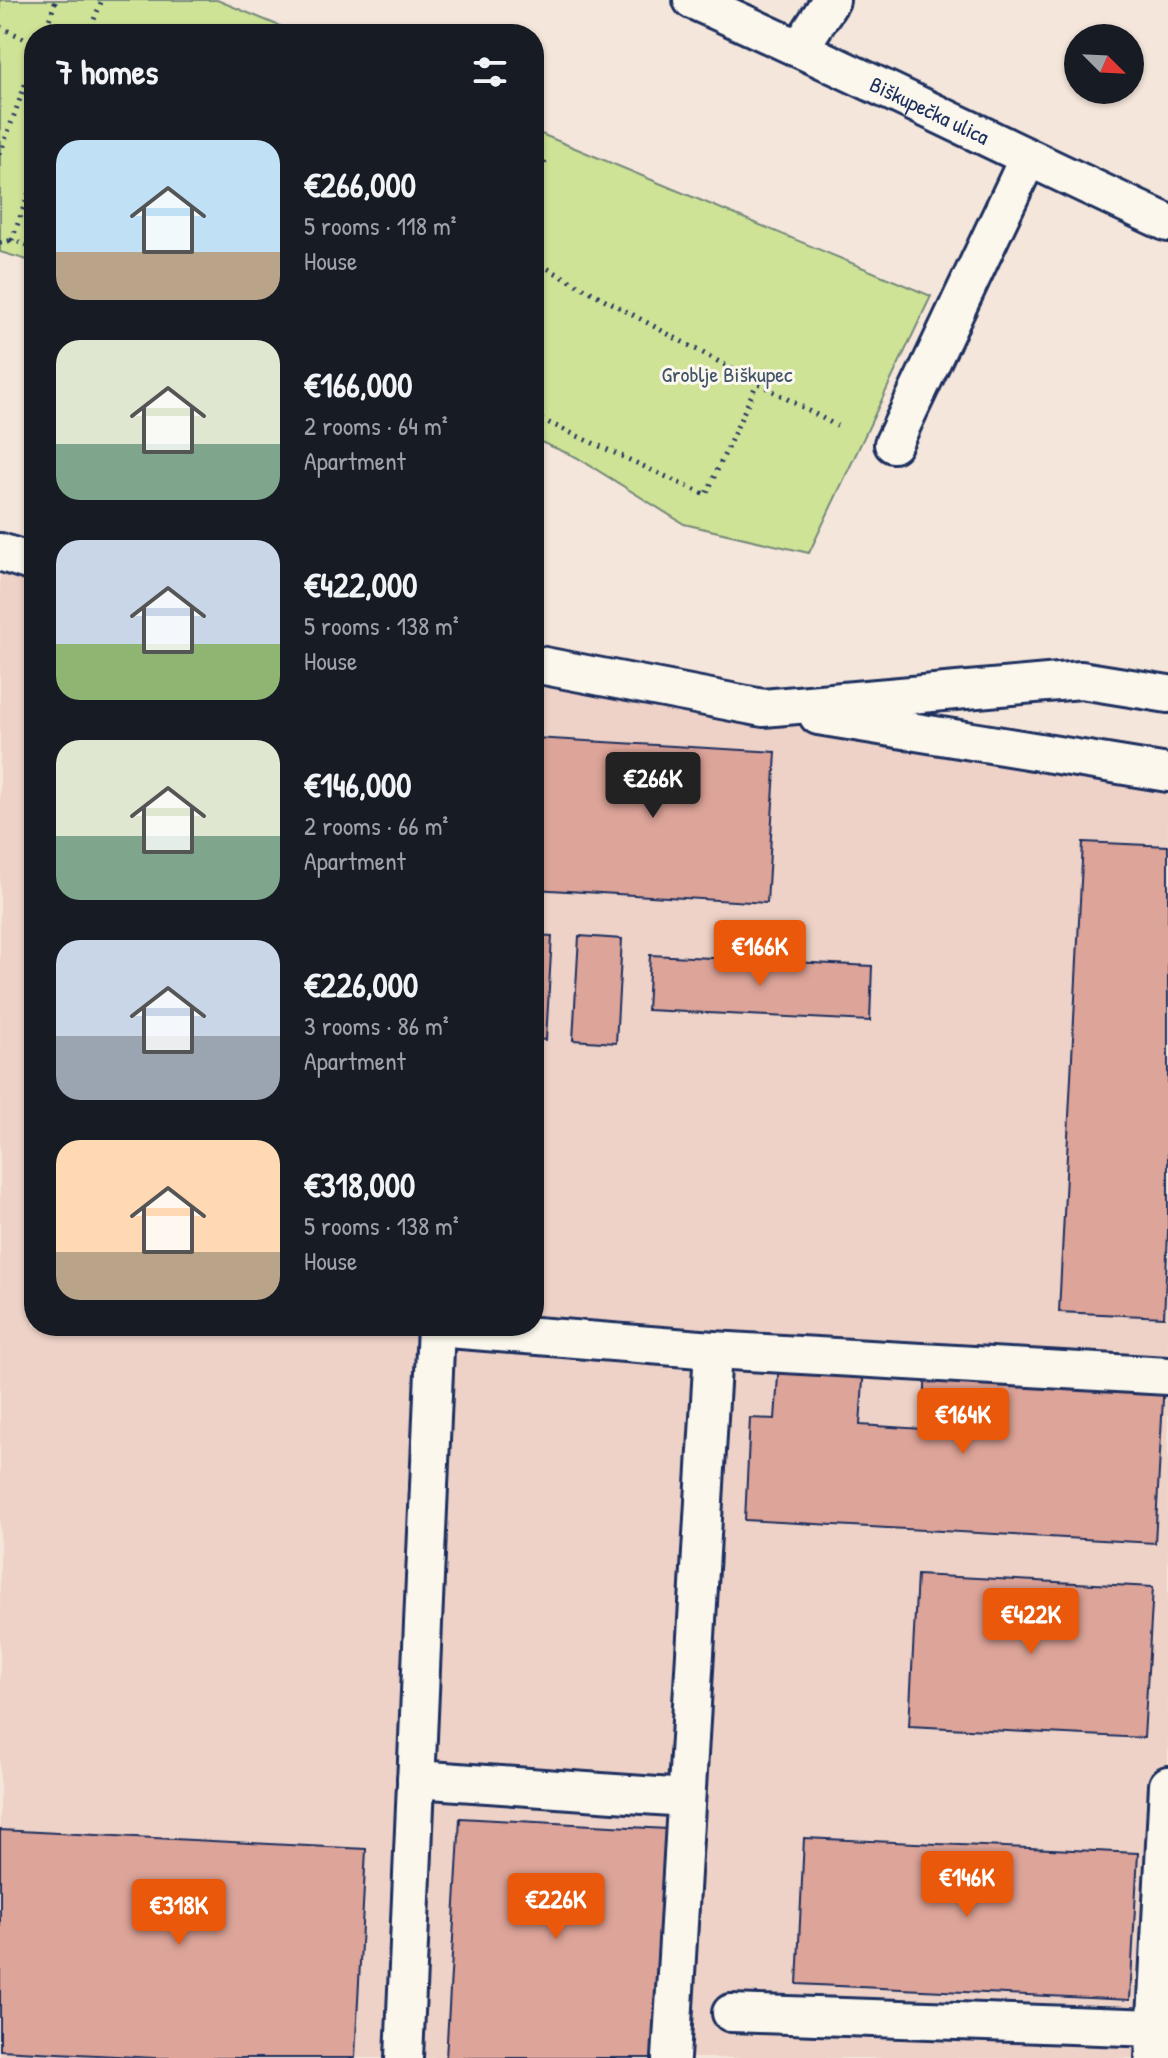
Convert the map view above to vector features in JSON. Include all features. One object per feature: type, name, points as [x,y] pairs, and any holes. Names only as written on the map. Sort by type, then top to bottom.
[{"type":"street","name":"Biškupečka ulica","points":[[692,0],[1168,223]]},
{"type":"street","points":[[800,48],[831,0]]},
{"type":"street","points":[[893,444],[1028,158]]},
{"type":"street","points":[[0,552],[24,560]]},
{"type":"street","points":[[544,666],[763,708],[1168,773]]},
{"type":"street","points":[[763,708],[1081,680],[1168,694]]},
{"type":"street","points":[[404,2058],[436,1336]]},
{"type":"street","points":[[544,1336],[713,1350],[1168,1376]]},
{"type":"street","points":[[671,2058],[713,1350]]},
{"type":"street","points":[[416,1779],[686,1798]]},
{"type":"street","points":[[731,2013],[1155,2043],[1168,1785]]},
{"type":"path","points":[[48,24],[56,0]]},
{"type":"path","points":[[92,24],[102,0]]},
{"type":"path","points":[[0,27],[24,38]]},
{"type":"path","points":[[0,154],[24,88]]},
{"type":"path","points":[[544,164],[546,160]]},
{"type":"path","points":[[12,240],[24,206]]},
{"type":"path","points":[[0,243],[12,240],[24,244]]},
{"type":"path","points":[[544,266],[837,426]]},
{"type":"path","points":[[544,421],[706,495],[757,383]]},
{"type":"shaded area","points":[[0,562],[24,567],[24,1336],[544,1336],[544,666],[1168,785],[1168,2058],[0,2058]]},
{"type":"green space","points":[[0,0],[217,0],[275,24],[24,24],[24,259],[0,252]]},
{"type":"green space","name":"Groblje Biškupec","points":[[544,135],[931,296],[809,553],[684,524],[576,457],[544,443]]},
{"type":"building","points":[[544,739],[776,752],[767,903],[544,890]]},
{"type":"building","points":[[1083,842],[1168,846],[1168,1233],[1164,1317],[1059,1312]]},
{"type":"building","points":[[544,936],[552,936],[544,1040]]},
{"type":"building","points":[[579,936],[622,939],[616,1043],[573,1040]]},
{"type":"building","points":[[650,955],[872,966],[870,1021],[647,1010]]},
{"type":"building","points":[[779,1362],[864,1366],[860,1425],[923,1429],[926,1368],[1164,1381],[1155,1543],[745,1520],[750,1418],[775,1419]]},
{"type":"building","points":[[917,1575],[1153,1587],[1144,1738],[909,1726]]},
{"type":"building","points":[[460,1818],[667,1829],[653,2058],[446,2058]]},
{"type":"building","points":[[0,1830],[366,1849],[355,2058],[155,2058],[0,2050]]},
{"type":"building","points":[[804,1838],[1138,1853],[1130,2000],[797,1984]]}]
